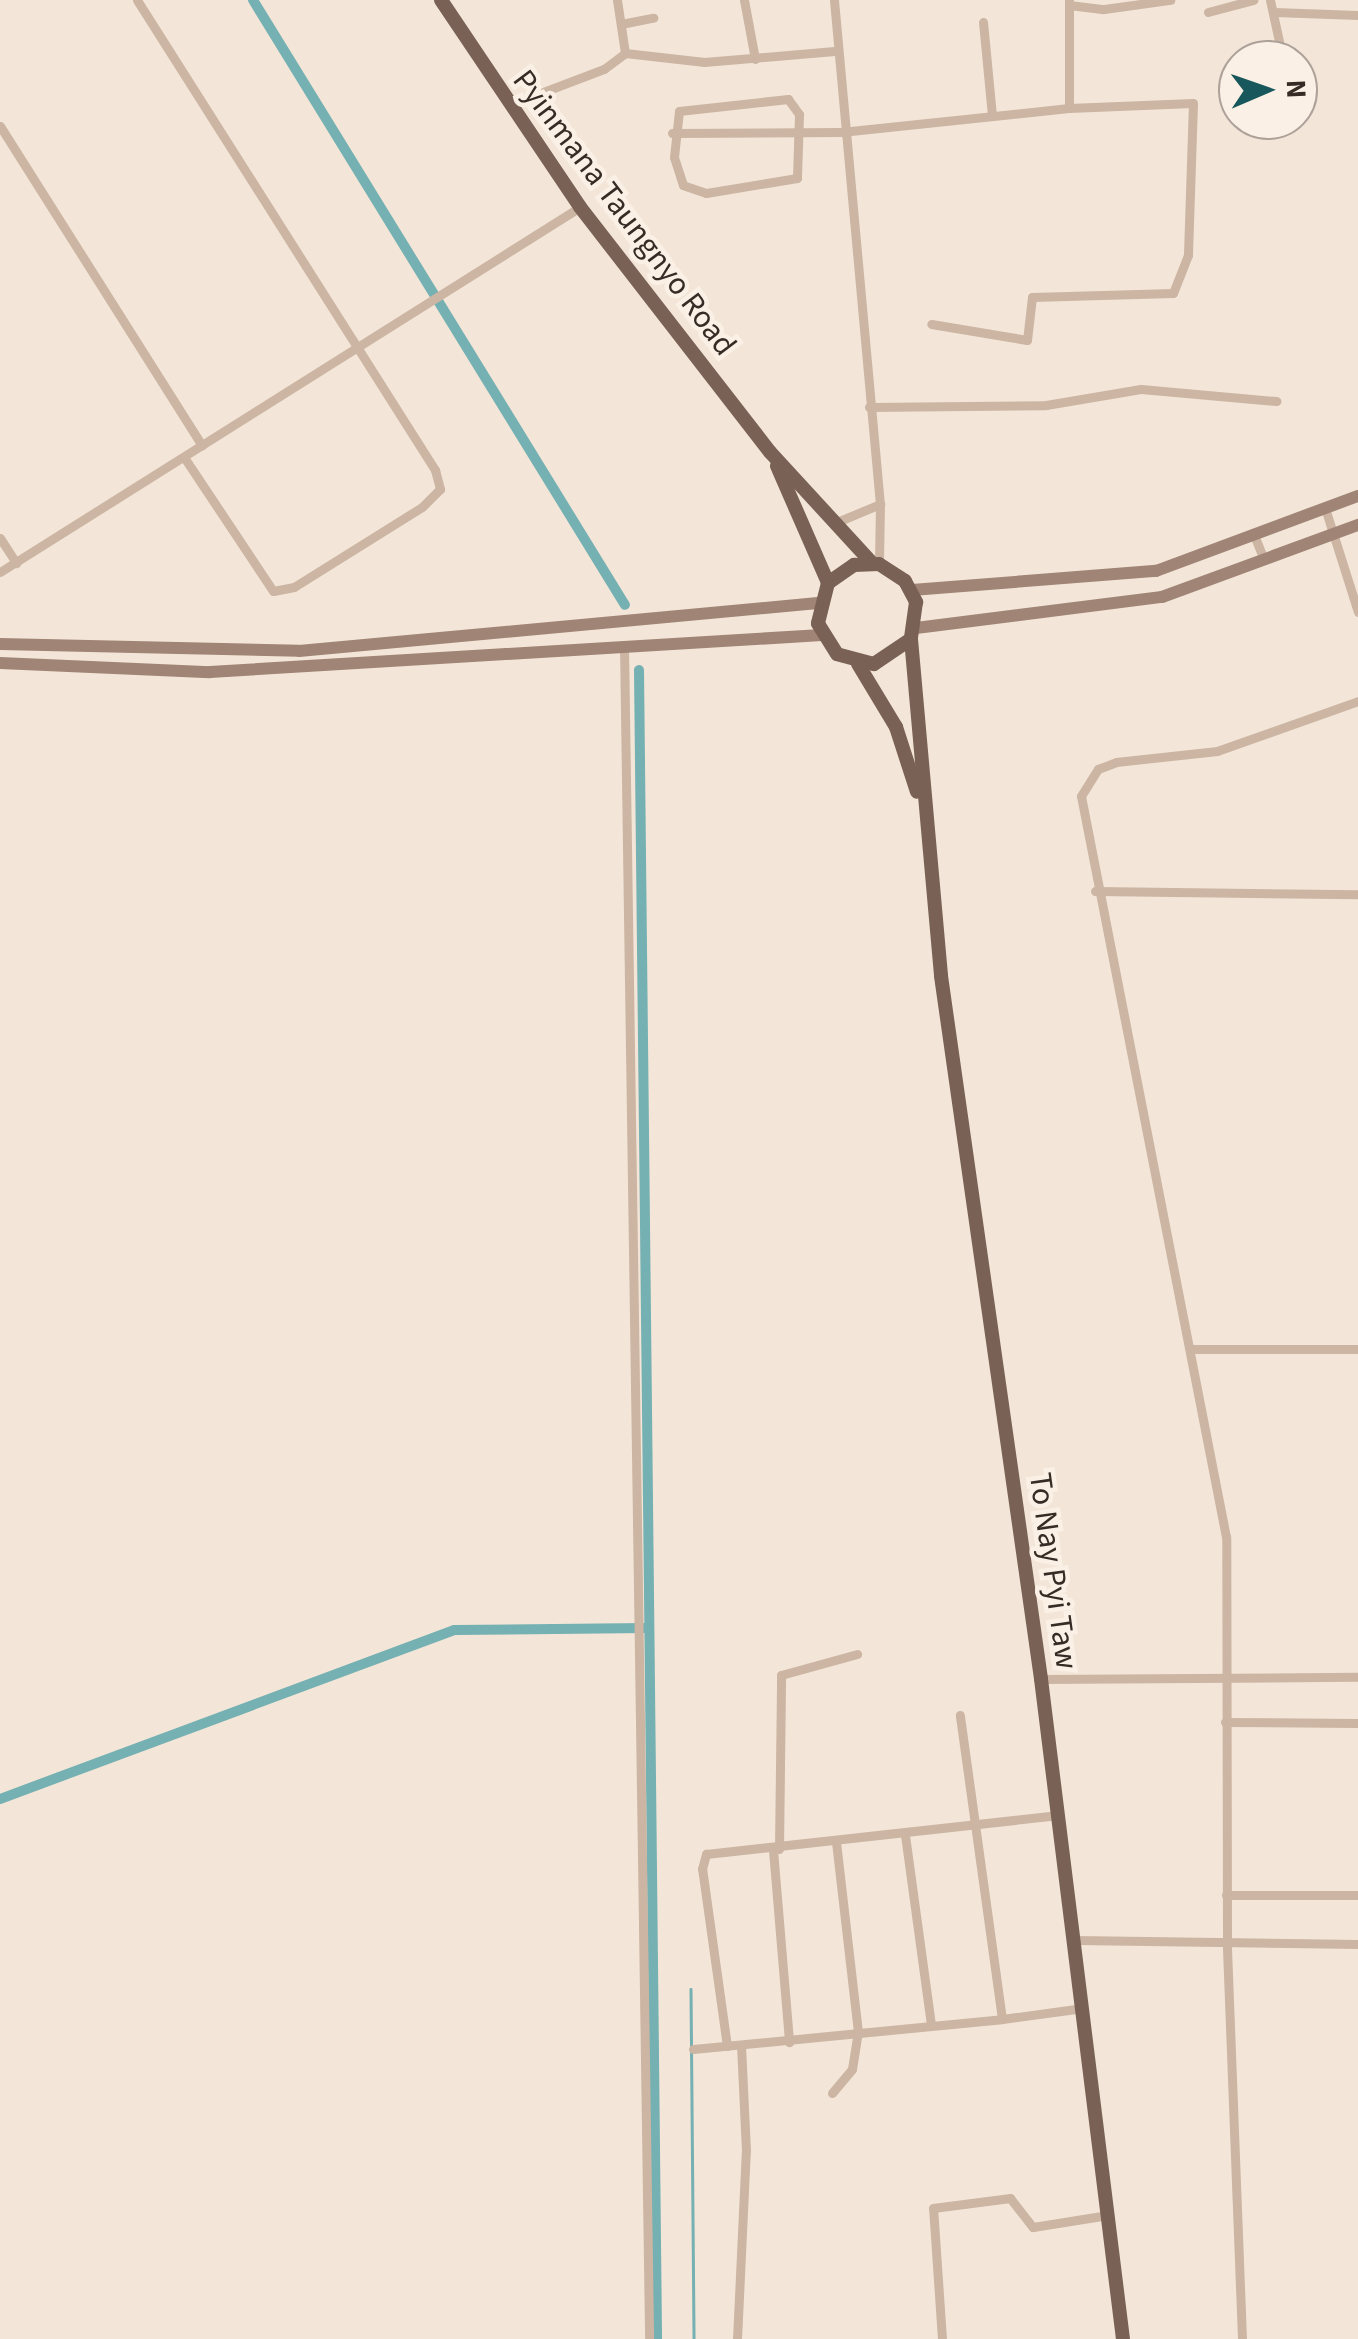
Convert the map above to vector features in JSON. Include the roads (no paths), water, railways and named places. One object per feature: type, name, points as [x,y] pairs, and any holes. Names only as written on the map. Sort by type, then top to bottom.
[{"type":"main road","name":"Pyinmana Taungnyo Road","points":[[442,0],[507,106],[580,208],[770,452]]},
{"type":"main road","points":[[770,452],[876,564],[912,590],[1156,571],[1358,496]]},
{"type":"main road","points":[[770,452],[828,583]]},
{"type":"main road","points":[[876,564],[854,565],[828,583],[818,603],[822,636],[836,654],[858,664],[888,660],[914,634],[1162,598],[1358,525]]},
{"type":"main road","points":[[912,590],[923,812]]},
{"type":"main road","points":[[0,644],[299,651],[818,603]]},
{"type":"main road","points":[[0,663],[179,673],[822,636]]},
{"type":"main road","points":[[858,664],[896,728],[923,812]]},
{"type":"main road","name":"To Nay Pyi Taw","points":[[923,812],[1059,1815],[1123,2339]]},
{"type":"street","points":[[136,0],[439,478],[438,494],[294,588],[273,591],[184,457]]},
{"type":"street","points":[[744,0],[755,59]]},
{"type":"street","points":[[834,0],[842,132],[880,504],[876,564]]},
{"type":"street","points":[[1069,108],[1069,2],[1104,9],[1170,0]]},
{"type":"street","points":[[1208,12],[1253,0]]},
{"type":"street","points":[[1270,0],[1279,40]]},
{"type":"street","points":[[620,1],[625,53]]},
{"type":"street","points":[[1274,12],[1358,15]]},
{"type":"street","points":[[620,24],[653,18]]},
{"type":"street","points":[[983,22],[992,115]]},
{"type":"street","points":[[507,106],[604,69],[625,53],[704,62],[836,51]]},
{"type":"street","points":[[781,97],[797,107],[797,178],[706,193],[679,178],[672,133],[674,118],[690,105],[781,97]]},
{"type":"street","points":[[672,133],[842,132],[1069,108],[1193,103],[1188,255],[1173,293],[1032,297],[1027,340],[931,324]]},
{"type":"street","points":[[0,126],[202,446]]},
{"type":"street","points":[[0,572],[580,208]]},
{"type":"street","points":[[869,407],[1046,405],[1140,389],[1276,400]]},
{"type":"street","points":[[836,522],[880,504]]},
{"type":"street","points":[[1325,508],[1358,612]]},
{"type":"street","points":[[1254,535],[1264,560]]},
{"type":"street","points":[[0,538],[16,563]]},
{"type":"street","points":[[624,645],[649,2339]]},
{"type":"street","points":[[1242,2339],[1226,1896],[1226,1537],[1192,1349],[1095,891],[1080,814],[1081,796],[1098,768],[1216,751],[1358,701]]},
{"type":"street","points":[[1095,891],[1358,894]]},
{"type":"street","points":[[1192,1349],[1358,1349]]},
{"type":"street","points":[[788,2042],[776,1849],[781,1675],[856,1654]]},
{"type":"street","points":[[1041,1679],[1358,1677]]},
{"type":"street","points":[[960,1715],[1002,2018]]},
{"type":"street","points":[[1224,1722],[1358,1722]]},
{"type":"street","points":[[728,2046],[702,1860],[713,1852],[836,1843],[1059,1815]]},
{"type":"street","points":[[905,1835],[931,2024]]},
{"type":"street","points":[[832,2093],[852,2069],[858,2032],[836,1843]]},
{"type":"street","points":[[1226,1896],[1358,1895]]},
{"type":"street","points":[[1075,1940],[1358,1944]]},
{"type":"street","points":[[694,2050],[1083,2008]]},
{"type":"street","points":[[737,2339],[746,2151],[741,2046]]},
{"type":"street","points":[[942,2339],[933,2208],[1010,2198],[1033,2227],[1108,2215]]},
{"type":"waterway","points":[[253,0],[625,605]]},
{"type":"waterway","points":[[639,670],[657,2339]]},
{"type":"waterway","points":[[0,1799],[454,1630],[647,1628]]},
{"type":"waterway","points":[[691,1989],[694,2339]]}]
